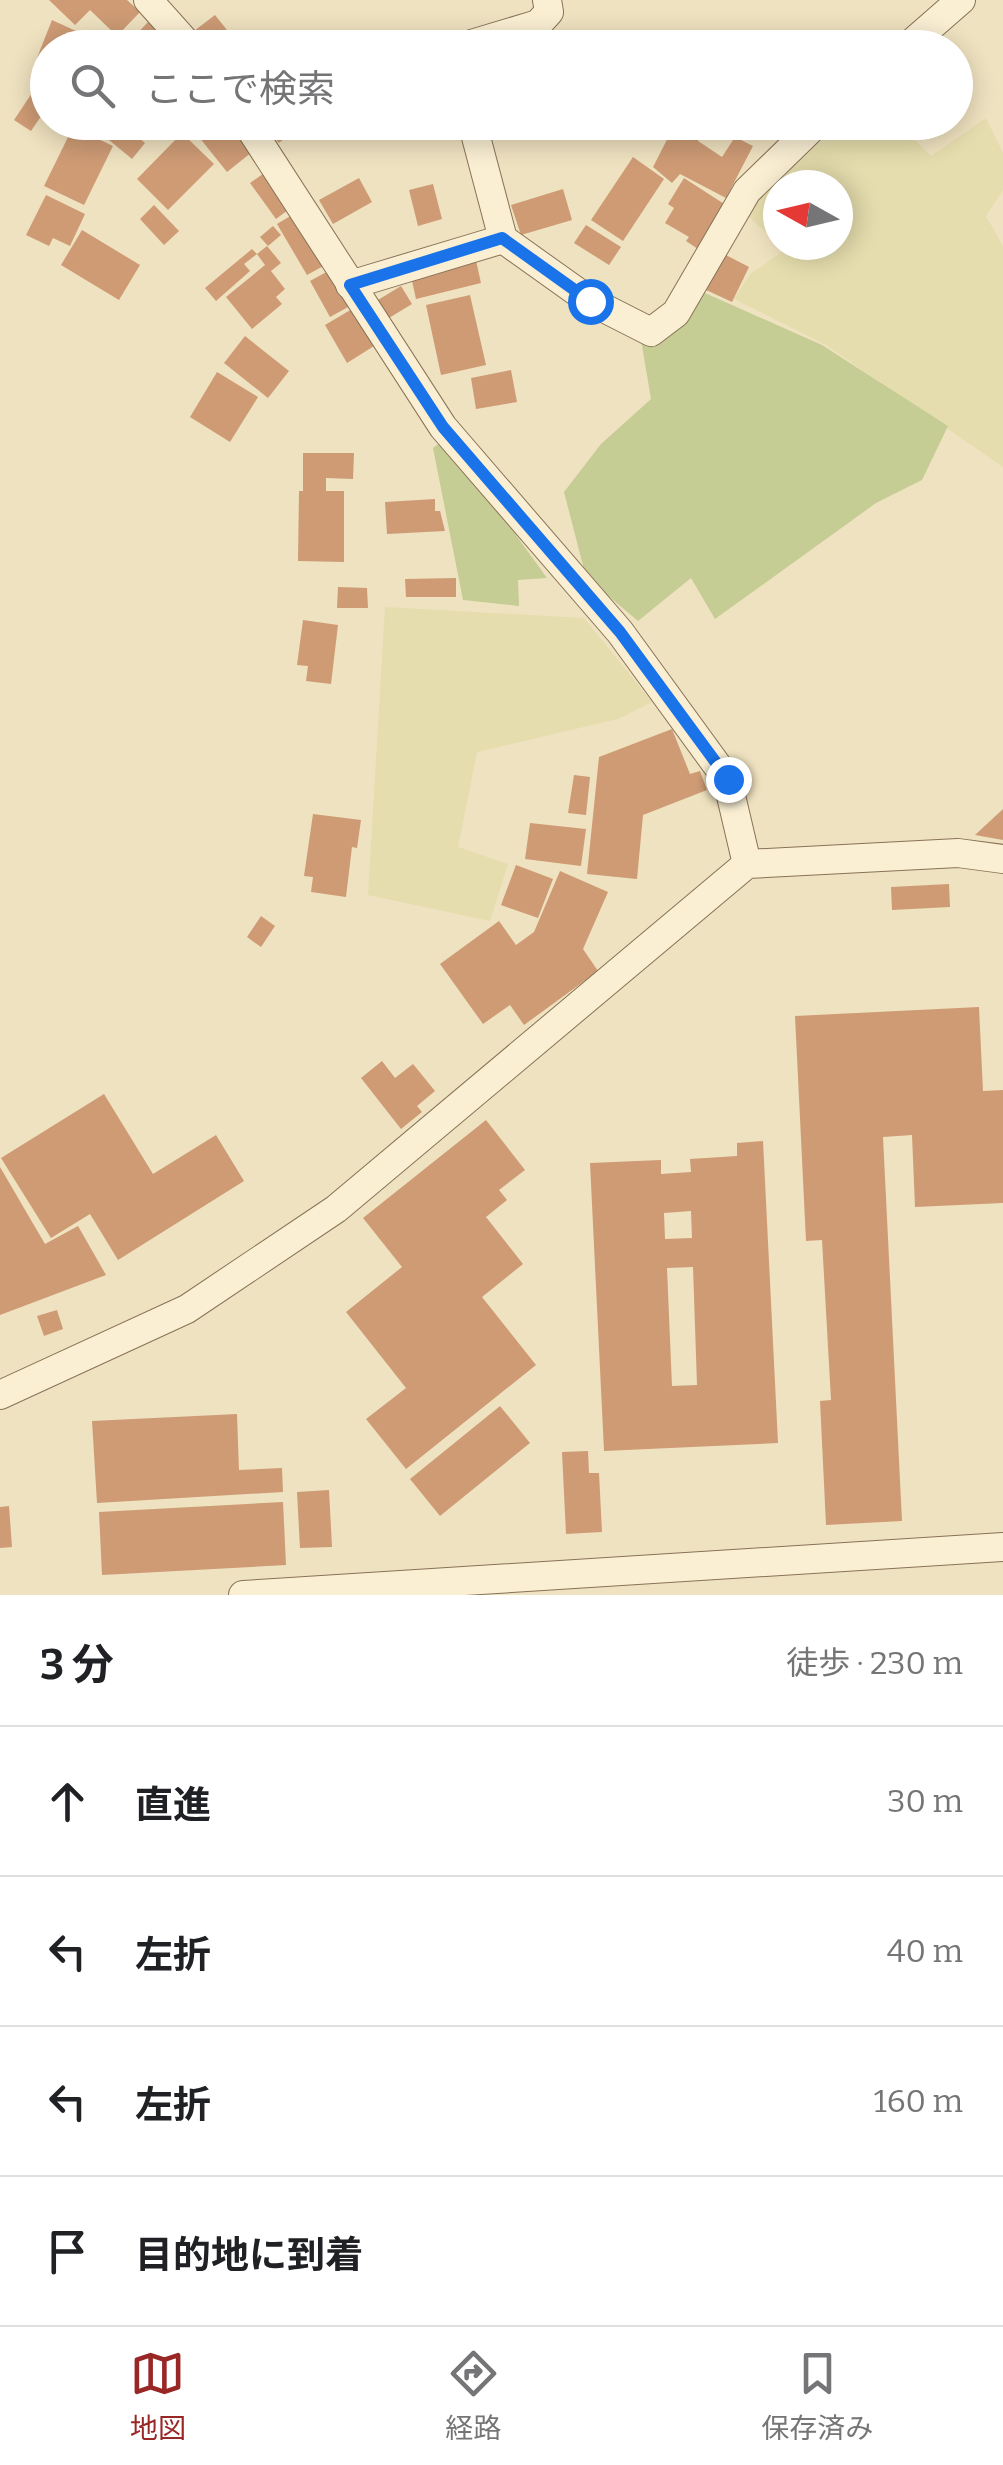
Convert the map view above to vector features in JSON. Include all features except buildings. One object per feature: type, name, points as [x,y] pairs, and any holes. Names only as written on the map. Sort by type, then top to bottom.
[{"type":"street","points":[[148,0],[175,30]]},
{"type":"street","points":[[518,30],[538,24],[550,12],[547,0]]},
{"type":"street","points":[[927,30],[962,0]]},
{"type":"street","points":[[257,140],[443,427],[620,632],[728,779],[747,864]]},
{"type":"street","points":[[477,140],[502,238],[590,301],[652,332],[676,313],[747,192],[800,140]]},
{"type":"street","points":[[350,285],[502,238]]},
{"type":"street","points":[[0,1395],[187,1309],[336,1210],[747,864],[958,853],[1003,859]]},
{"type":"street","points":[[243,1595],[1003,1547]]},
{"type":"shaded area","points":[[986,118],[1003,153],[1003,190],[986,216],[1003,246],[1003,467],[826,345],[734,299],[750,274],[770,260],[853,260],[853,170],[789,170],[823,140],[915,140],[931,156],[954,140],[973,140],[973,127]]},
{"type":"shaded area","points":[[763,187],[763,230],[743,212]]},
{"type":"shaded area","points":[[385,607],[584,618],[652,702],[618,719],[477,752],[458,847],[508,864],[490,921],[368,895]]},
{"type":"green space","points":[[705,293],[822,345],[948,426],[922,480],[876,503],[715,619],[691,578],[638,621],[586,577],[564,492],[601,444],[651,399],[640,334],[679,326]]},
{"type":"green space","points":[[446,438],[547,578],[518,580],[519,606],[463,600],[433,448]]},
{"type":"route","points":[[590,301],[502,238],[350,285],[443,427],[620,632],[728,779]]}]
